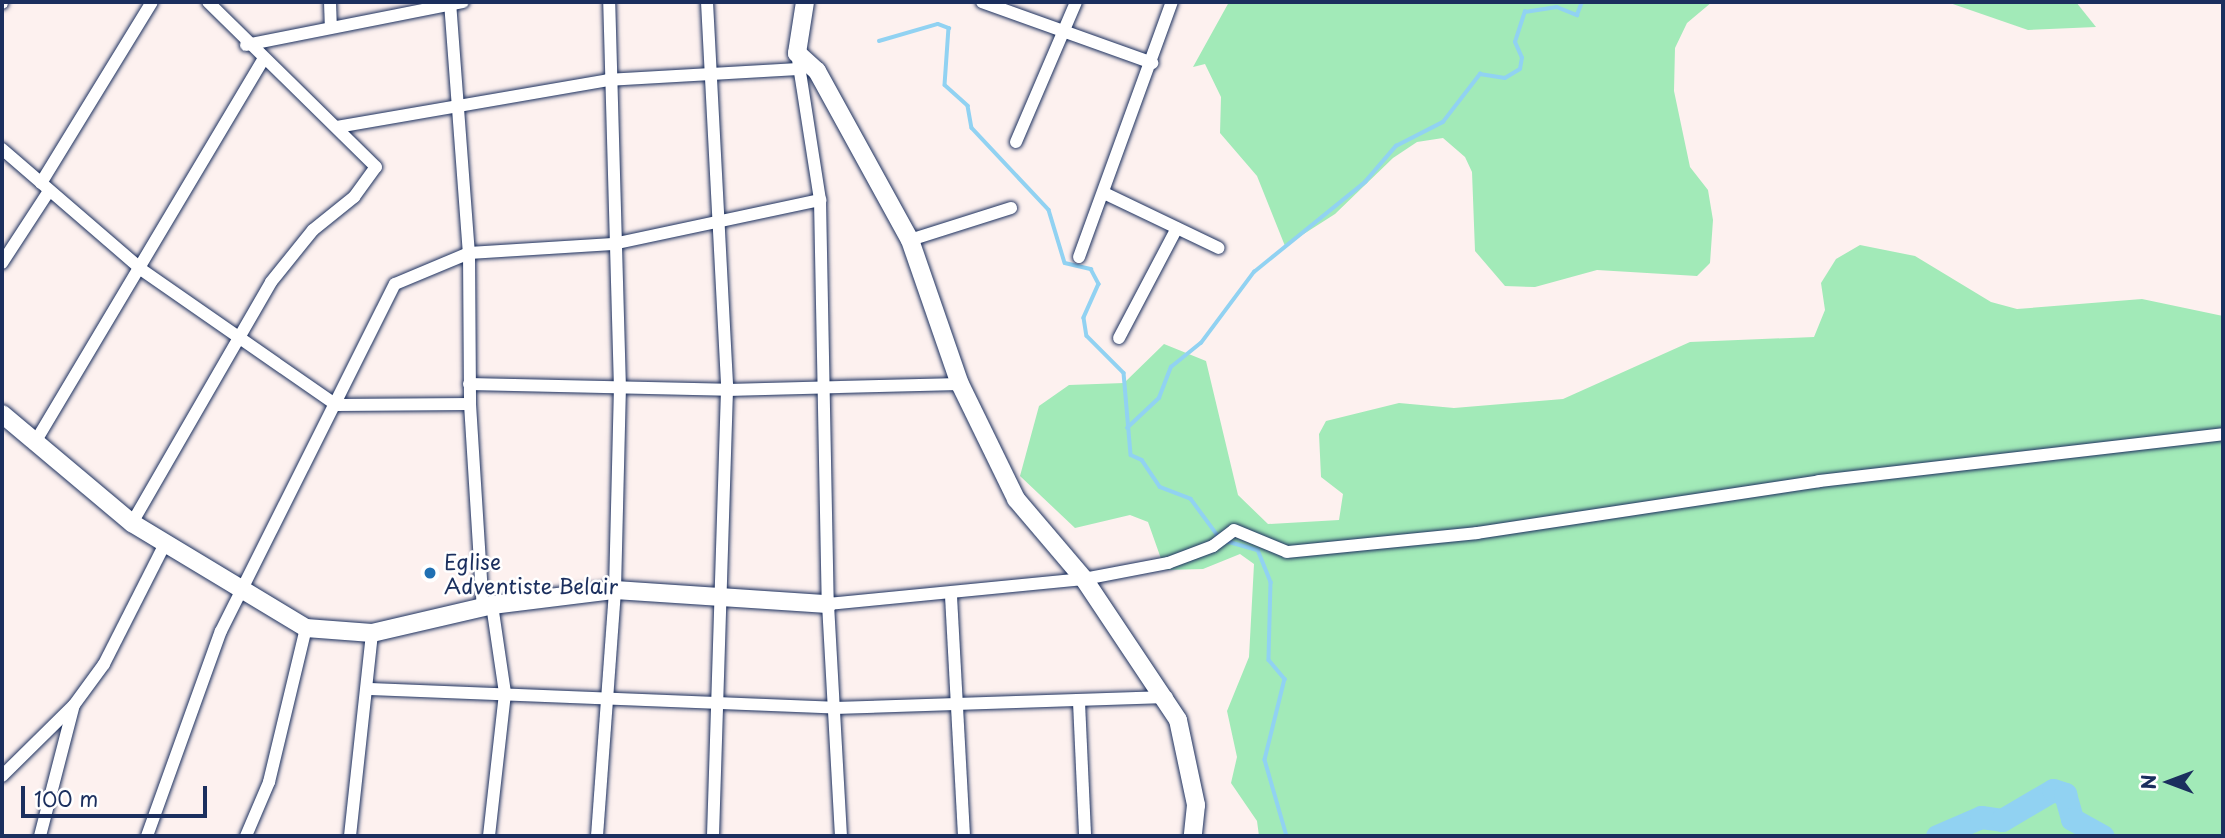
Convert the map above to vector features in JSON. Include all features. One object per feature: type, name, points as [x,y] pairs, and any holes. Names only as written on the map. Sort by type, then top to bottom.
[{"type":"street","points":[[2,263],[152,2]]},
{"type":"street","points":[[132,523],[279,272],[313,230],[354,197],[376,167],[337,127],[262,61],[208,2]]},
{"type":"street","points":[[330,2],[331,27]]},
{"type":"street","points":[[246,45],[455,2],[458,106],[469,253],[470,404],[487,606],[505,692],[489,836]]},
{"type":"street","points":[[597,836],[615,590],[620,389],[608,80],[609,2]]},
{"type":"street","points":[[707,2],[708,76],[727,390],[713,836]]},
{"type":"street","points":[[805,2],[797,61],[820,200],[826,388],[828,604],[841,836]]},
{"type":"street","points":[[982,2],[1152,63]]},
{"type":"street","points":[[1016,142],[1076,2]]},
{"type":"street","points":[[1079,257],[1152,63],[1172,2]]},
{"type":"street","points":[[33,444],[142,270],[262,61]]},
{"type":"street","points":[[337,127],[608,80],[708,76],[797,61],[817,71],[911,240],[960,384],[1016,499],[1084,579],[1167,697],[1188,756],[1196,804],[1193,836]]},
{"type":"street","points":[[2,149],[142,270],[242,335],[336,405],[470,404]]},
{"type":"street","points":[[1104,193],[1219,248]]},
{"type":"street","points":[[147,836],[240,592],[395,284],[414,272],[469,253],[613,244],[718,225],[820,200]]},
{"type":"street","points":[[911,240],[1011,208]]},
{"type":"street","points":[[1119,338],[1177,228]]},
{"type":"street","points":[[469,384],[727,390],[960,384]]},
{"type":"street","points":[[2,415],[33,444],[132,523],[240,592],[306,628],[372,633],[487,606],[615,590],[828,604],[951,596],[1084,579],[1168,563],[1213,546],[1226,533],[1234,530],[1287,552],[1477,533],[1819,481],[2223,434]]},
{"type":"street","points":[[2,776],[74,705],[104,664],[165,544]]},
{"type":"street","points":[[951,596],[964,836]]},
{"type":"street","points":[[246,836],[269,782],[306,628]]},
{"type":"street","points":[[350,836],[370,689],[372,633]]},
{"type":"street","points":[[370,689],[505,692],[607,700],[834,708],[1167,697]]},
{"type":"street","points":[[1079,702],[1085,836]]},
{"type":"street","points":[[40,836],[74,705]]},
{"type":"green space","points":[[1229,2],[1712,2],[1687,23],[1675,48],[1674,91],[1690,167],[1708,190],[1713,220],[1710,263],[1697,276],[1597,270],[1535,287],[1505,286],[1475,251],[1472,172],[1465,157],[1443,138],[1417,142],[1393,158],[1335,214],[1285,246],[1257,176],[1220,133],[1221,97],[1205,64],[1193,67]]},
{"type":"green space","points":[[1947,2],[2076,2],[2096,27],[2028,30]]},
{"type":"green space","points":[[1860,245],[1915,256],[1991,302],[2017,309],[2142,299],[2223,316],[2223,836],[1259,836],[1257,821],[1231,783],[1237,757],[1227,711],[1249,657],[1254,564],[1240,554],[1203,569],[1165,570],[1148,522],[1130,515],[1075,528],[1020,476],[1039,406],[1069,385],[1124,383],[1164,344],[1206,361],[1238,495],[1268,524],[1339,520],[1343,494],[1321,477],[1319,434],[1326,421],[1399,403],[1454,408],[1563,399],[1690,342],[1814,337],[1825,310],[1821,283],[1836,259]]},
{"type":"waterway","points":[[1127,428],[1159,398],[1171,367],[1201,343],[1254,272],[1365,182],[1396,146],[1443,122],[1480,74],[1505,78],[1520,69],[1522,58],[1515,42],[1525,12],[1557,7],[1577,15],[1582,2]]},
{"type":"waterway","points":[[879,41],[938,24],[949,28],[945,85],[968,106],[972,128],[1049,210],[1065,263],[1091,269],[1099,284],[1084,318],[1087,336],[1124,373],[1131,455],[1142,460],[1160,487],[1191,499],[1219,537]]},
{"type":"waterway","points":[[1226,541],[1258,550],[1271,582],[1269,660],[1285,679],[1265,760],[1287,836]]},
{"type":"waterway","points":[[1937,836],[1981,817],[2002,820],[2053,790],[2065,794],[2072,819],[2103,836]]},
{"type":"place","name":"Eglise Adventiste Belair","points":[[430,573]]}]
